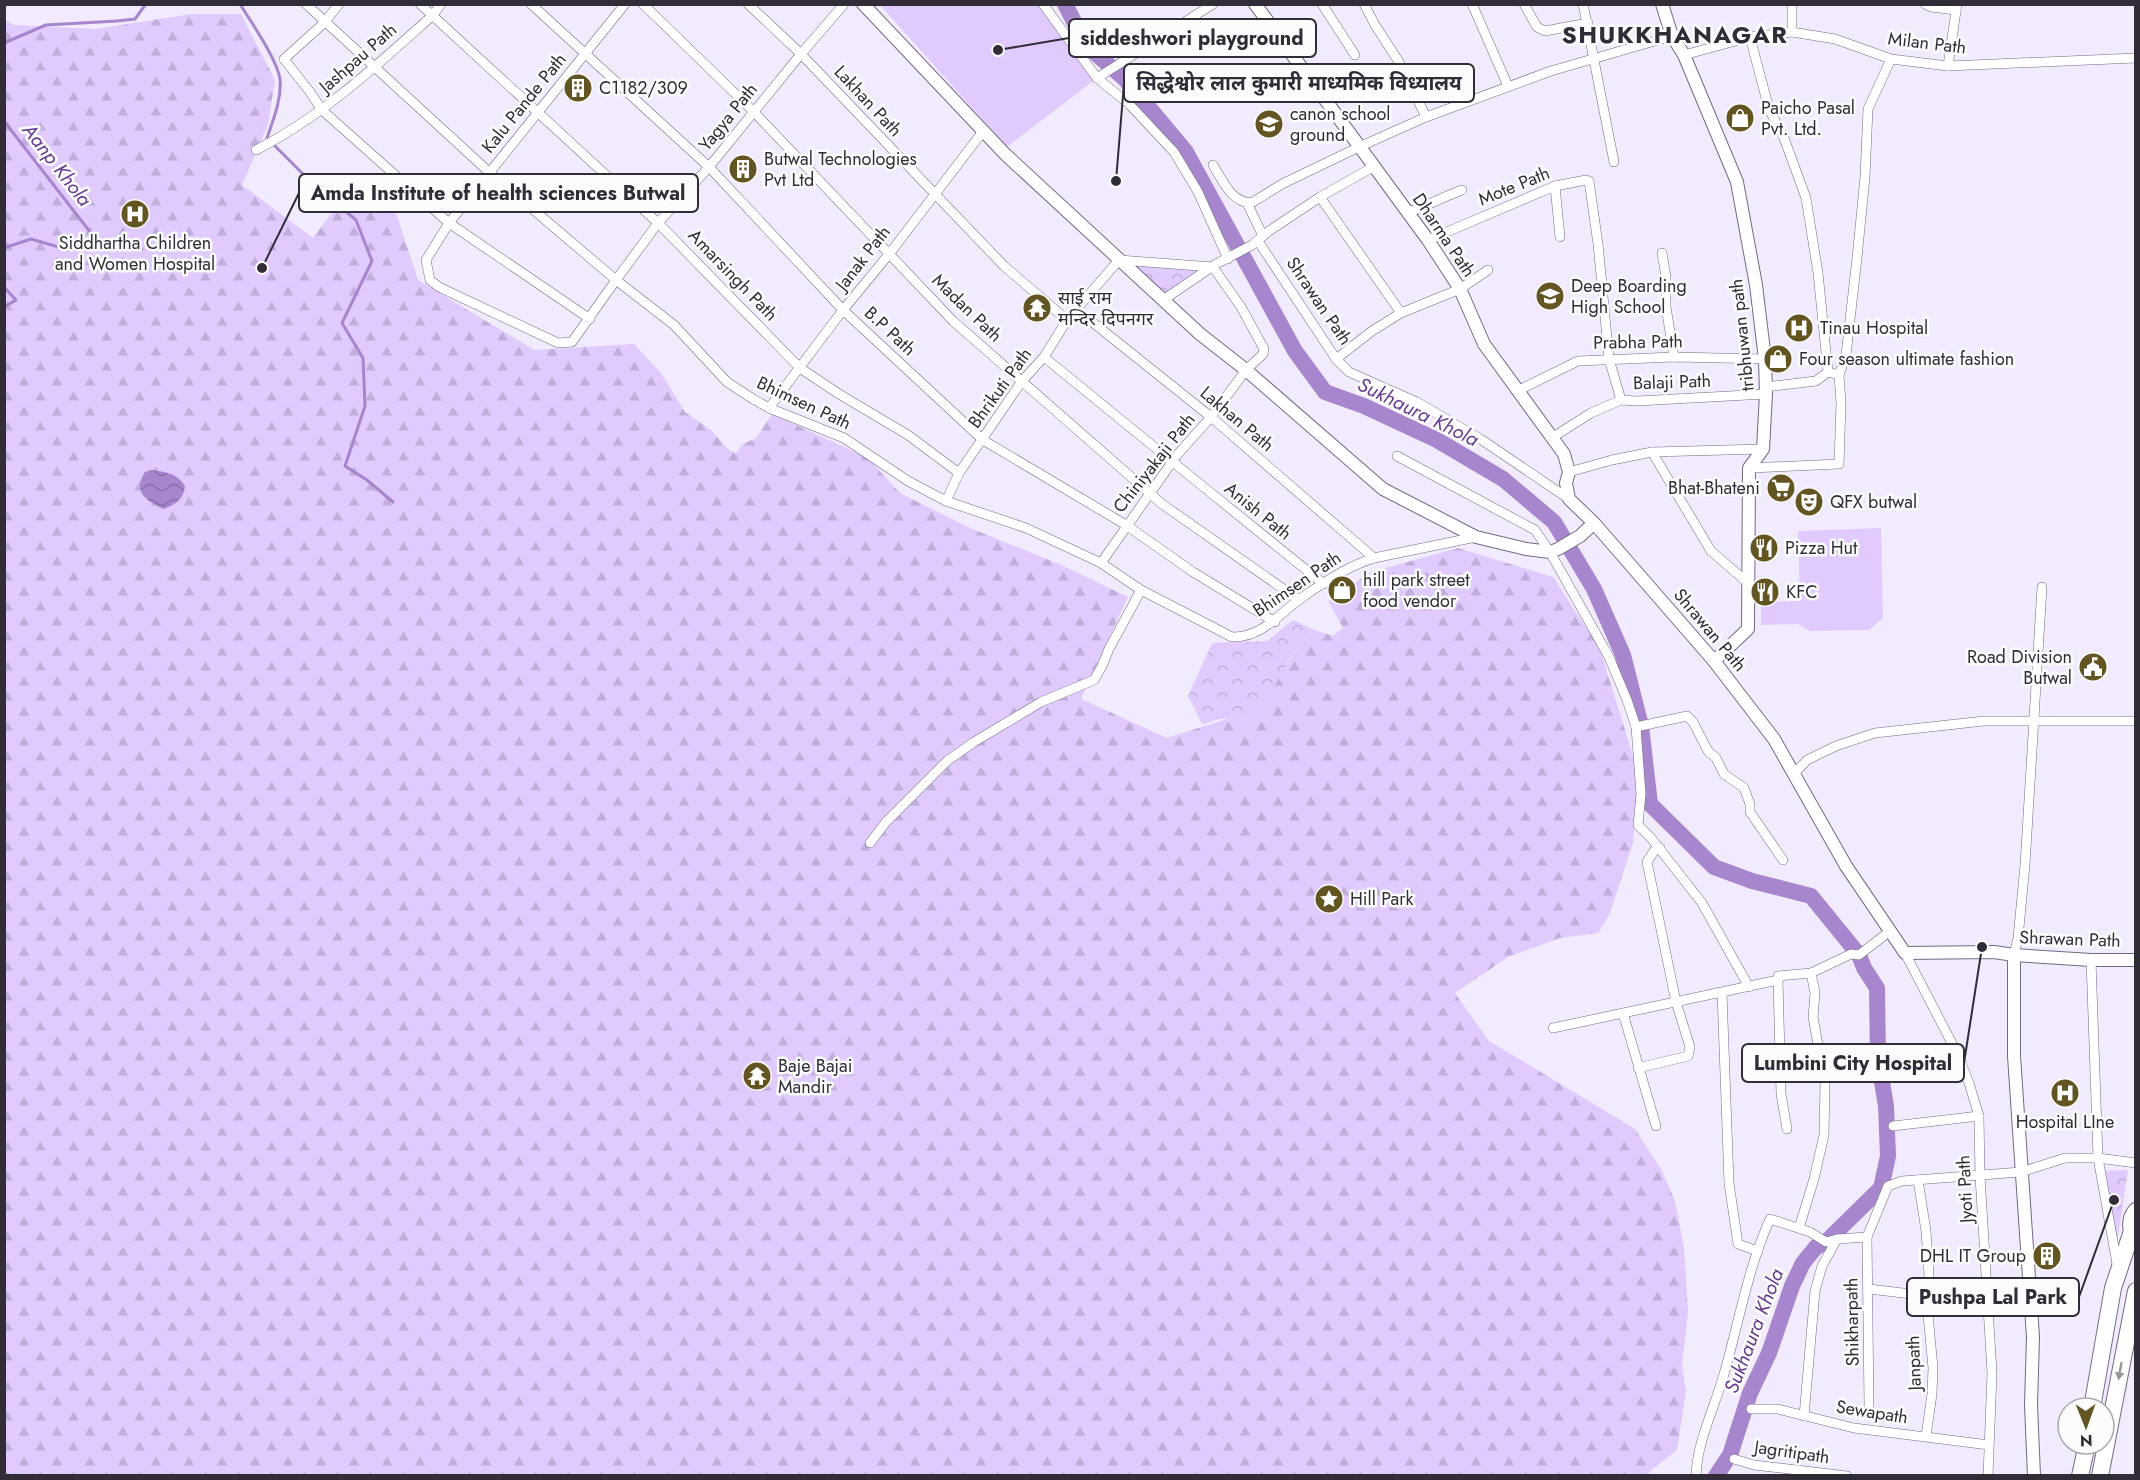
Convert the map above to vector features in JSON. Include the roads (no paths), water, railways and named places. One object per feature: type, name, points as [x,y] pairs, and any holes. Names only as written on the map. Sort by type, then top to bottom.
[{"type":"highway","points":[[2094,1396],[2113,1288],[2134,1219]]},
{"type":"highway","points":[[2115,1396],[2135,1292]]},
{"type":"highway","points":[[2080,1476],[2084,1456]]},
{"type":"highway","points":[[2100,1476],[2104,1456]]},
{"type":"street","name":"Bhimsen Path","points":[[306,4],[489,172],[616,280],[674,325],[727,382],[770,408],[844,438],[908,481],[946,501],[1026,528],[1101,563],[1141,590],[1232,637],[1243,638],[1275,622],[1299,600],[1358,563],[1476,537]]},
{"type":"street","points":[[339,4],[324,22],[284,59],[322,111],[449,223],[590,319]]},
{"type":"street","name":"Amarsingh Path","points":[[420,4],[658,223],[800,369],[908,435],[959,473]]},
{"type":"street","name":"Jashpau Path","points":[[256,150],[322,111],[433,15],[441,4]]},
{"type":"street","name":"B.P Path","points":[[531,4],[709,167],[843,310],[983,440],[1126,525],[1181,564],[1275,622]]},
{"type":"street","name":"Kalu Pande Path","points":[[449,223],[625,4]]},
{"type":"street","name":"Madan Path","points":[[643,4],[753,111],[953,321],[1162,504],[1299,600]]},
{"type":"street","name":"Lakhan Path","points":[[748,4],[801,54],[1004,266],[1067,320]]},
{"type":"street","name":"Yagya Path","points":[[616,280],[658,223],[709,167],[753,111],[844,4]]},
{"type":"street","points":[[863,4],[1005,154],[1200,334],[1246,370],[1383,489],[1476,537],[1526,549],[1554,551],[1580,536],[1594,523]]},
{"type":"street","points":[[1043,4],[1101,75],[1174,152],[1198,192],[1228,259]]},
{"type":"street","points":[[1101,75],[1213,4]]},
{"type":"street","name":"Dharma Path","points":[[1255,4],[1408,212],[1460,289],[1484,344],[1564,454],[1569,472],[1566,483],[1569,499]]},
{"type":"street","points":[[1322,4],[1355,55]]},
{"type":"street","points":[[1364,4],[1400,62],[1426,117]]},
{"type":"street","points":[[1472,4],[1508,86]]},
{"type":"street","points":[[1524,4],[1537,27],[1545,31],[1588,23]]},
{"type":"street","points":[[1583,4],[1614,162]]},
{"type":"street","name":"tribhuwan path","points":[[1662,4],[1672,36],[1684,55],[1737,182],[1756,285],[1765,359],[1763,449]]},
{"type":"street","points":[[1792,4],[1792,32]]},
{"type":"street","points":[[1925,4],[1931,7],[1957,7],[1948,66]]},
{"type":"street","name":"Milan Path","points":[[1684,55],[1750,38],[1792,32],[1835,39],[1891,59],[1948,66],[2136,58]]},
{"type":"street","points":[[1213,165],[1226,188],[1247,203],[1359,147],[1426,117],[1594,57],[1672,36]]},
{"type":"street","points":[[1750,38],[1769,109],[1784,138],[1806,198],[1818,273],[1828,372],[1839,375]]},
{"type":"street","points":[[1749,468],[1839,464],[1841,403],[1839,375],[1846,355],[1857,258],[1865,177],[1868,108],[1891,59]]},
{"type":"street","name":"Janak Path","points":[[770,408],[843,310],[890,253],[984,130]]},
{"type":"street","points":[[1163,300],[1258,240],[1320,197],[1373,167]]},
{"type":"street","name":"Mote Path","points":[[1428,240],[1555,186],[1589,181],[1598,244],[1609,359]]},
{"type":"street","points":[[1555,186],[1560,237]]},
{"type":"street","points":[[1408,212],[1462,190]]},
{"type":"street","points":[[1320,197],[1401,313]]},
{"type":"street","name":"Shrawan Path","points":[[1247,203],[1258,240],[1336,359],[1349,372],[1417,402],[1482,440],[1569,499],[1594,523],[1714,660],[1774,739],[1846,866],[1905,952],[1994,952],[2014,956],[2136,960]]},
{"type":"street","points":[[449,223],[426,260],[430,280],[439,287],[558,343],[572,342],[616,280]]},
{"type":"street","points":[[1662,253],[1666,277],[1666,307],[1674,357]]},
{"type":"street","points":[[1119,260],[1213,267]]},
{"type":"street","name":"Bhrikuti Path","points":[[946,501],[959,473],[1022,381],[1044,357],[1067,320],[1119,260]]},
{"type":"street","name":"Chiniyakaji Path","points":[[1101,563],[1172,463],[1264,349],[1242,307],[1213,267]]},
{"type":"street","points":[[1336,359],[1372,331],[1401,313],[1460,289],[1488,270]]},
{"type":"street","name":"Lakhan Path","points":[[1076,309],[1211,417],[1374,558]]},
{"type":"street","name":"Anish Path","points":[[1044,357],[1324,584]]},
{"type":"street","name":"Prabha Path","points":[[1519,390],[1578,361],[1674,357],[1765,359]]},
{"type":"street","points":[[1609,359],[1621,400]]},
{"type":"street","name":"Balaji Path","points":[[1553,437],[1591,413],[1621,400],[1637,401],[1766,390],[1816,381],[1828,372]]},
{"type":"street","points":[[1714,660],[1748,628],[1749,468],[1763,449]]},
{"type":"street","points":[[1569,472],[1652,452],[1763,449]]},
{"type":"street","points":[[1652,452],[1711,551],[1748,583]]},
{"type":"street","points":[[1397,456],[1535,530],[1554,551],[1609,657],[1636,727],[1641,794],[1638,825],[1702,903],[1749,987]]},
{"type":"street","points":[[2034,1476],[2031,1405],[2033,1337],[2014,1056],[2014,956],[2018,938],[2025,865],[2033,720],[2043,604],[2042,587]]},
{"type":"street","points":[[870,843],[886,822],[947,760],[1041,702],[1094,680],[1108,649],[1141,590]]},
{"type":"street","points":[[1636,727],[1687,716],[1693,722],[1708,751],[1716,758],[1724,774],[1744,788],[1750,804],[1750,812],[1783,860]]},
{"type":"street","points":[[1794,774],[1807,760],[1836,746],[1875,733],[1984,721],[2136,721]]},
{"type":"street","points":[[1638,1068],[1688,1056],[1690,1047],[1676,1002],[1647,862],[1654,851],[1660,849]]},
{"type":"street","points":[[1787,1129],[1780,1094],[1778,976],[1811,973],[1851,954],[1859,955],[1890,931]]},
{"type":"street","name":"Jyoti Path","points":[[1905,952],[1957,1053],[1969,1083],[1978,1116],[1992,1373],[1988,1476]]},
{"type":"street","points":[[2091,960],[2098,1158],[2118,1271]]},
{"type":"street","points":[[1799,1228],[1815,1179],[1824,1135],[1826,1084],[1813,1017],[1815,993],[1811,973]]},
{"type":"street","points":[[1553,1028],[1778,980]]},
{"type":"street","points":[[1722,993],[1729,1183],[1732,1206],[1738,1244],[1758,1251]]},
{"type":"street","points":[[1623,1013],[1656,1126]]},
{"type":"street","points":[[1893,1126],[1978,1116]]},
{"type":"street","points":[[1696,1476],[1703,1437],[1724,1373],[1758,1251],[1770,1219],[1799,1228],[1826,1242],[1867,1237],[1888,1186],[1902,1181],[2021,1172],[2065,1158],[2098,1158],[2136,1163]]},
{"type":"street","name":"Janpath","points":[[1918,1180],[1926,1231],[1933,1377],[1926,1436]]},
{"type":"street","name":"Shikharpath","points":[[1867,1237],[1869,1406]]},
{"type":"street","points":[[1804,1416],[1815,1291],[1822,1266],[1837,1239]]},
{"type":"street","points":[[1869,1289],[1928,1296]]},
{"type":"street","name":"Sewapath","points":[[1751,1409],[1778,1409],[1854,1428],[1989,1445]]},
{"type":"street","points":[[2106,1456],[2109,1476]]},
{"type":"street","name":"Jagritipath","points":[[1734,1459],[1754,1465],[1847,1476]]},
{"type":"water","points":[[151,470],[175,476],[182,482],[185,486],[181,498],[163,509],[146,499],[140,490],[141,479],[145,472]]},
{"type":"waterway","name":"Aanp Khola","points":[[4,43],[46,25],[135,19],[146,4]]},
{"type":"waterway","points":[[240,4],[269,51],[280,79],[278,102],[267,138],[305,176],[356,220],[372,261],[342,323],[363,358],[365,406],[345,466],[367,480],[393,502]]},
{"type":"waterway","name":"Sukhaura Khola","points":[[1065,4],[1086,45],[1125,79],[1186,152],[1295,351],[1325,392],[1364,406],[1437,440],[1503,479],[1554,522],[1594,589],[1623,655],[1641,726],[1650,804],[1714,867],[1752,881],[1811,896],[1859,955],[1864,968],[1877,988],[1878,1058],[1886,1106],[1888,1156],[1881,1188],[1826,1242],[1816,1247],[1803,1263],[1792,1286],[1769,1353],[1750,1393],[1730,1455],[1716,1476]]},
{"type":"waterway","name":"Aanp Khola","points":[[4,121],[94,237],[69,250],[31,239],[4,248]]},
{"type":"waterway","name":"Aanp Khola","points":[[4,287],[16,300],[4,307]]},
{"type":"place","name":"siddeshwori playground","points":[[998,50]]},
{"type":"place","name":"C1182/309","points":[[578,88]]},
{"type":"place","name":"Paicho Pasal Pvt. Ltd.","points":[[1740,118]]},
{"type":"place","name":"canon school ground","points":[[1269,124]]},
{"type":"place","name":"Butwal Technologies Pvt Ltd","points":[[743,169]]},
{"type":"place","name":"सिद्धेश्वोर लाल कुमारी माध्यमिक विध्यालय","points":[[1116,181]]},
{"type":"place","name":"Siddhartha Children and Women Hospital","points":[[135,214]]},
{"type":"place","name":"Amda Institute of health sciences Butwal","points":[[262,268]]},
{"type":"place","name":"Deep Boarding High School","points":[[1550,296]]},
{"type":"place","name":"साई राम मन्दिर दिपनगर","points":[[1037,308]]},
{"type":"place","name":"Tinau Hospital","points":[[1799,328]]},
{"type":"place","name":"Four season ultimate fashion","points":[[1778,359]]},
{"type":"place","name":"Bhat-Bhateni","points":[[1781,488]]},
{"type":"place","name":"QFX butwal","points":[[1809,502]]},
{"type":"place","name":"Pizza Hut","points":[[1764,548]]},
{"type":"place","name":"hill park street food vendor","points":[[1342,590]]},
{"type":"place","name":"KFC","points":[[1765,592]]},
{"type":"place","name":"Road Division Butwal","points":[[2093,667]]},
{"type":"place","name":"Hill Park","points":[[1329,899]]},
{"type":"place","name":"Lumbini City Hospital","points":[[1982,947]]},
{"type":"place","name":"Baje Bajai Mandir","points":[[757,1076]]},
{"type":"place","name":"Hospital LIne","points":[[2065,1093]]},
{"type":"place","name":"Pushpa Lal Park","points":[[2114,1200]]},
{"type":"place","name":"DHL IT Group","points":[[2047,1256]]},
{"type":"district","name":"SHUKKHANAGAR","points":[[1675,34]]}]
